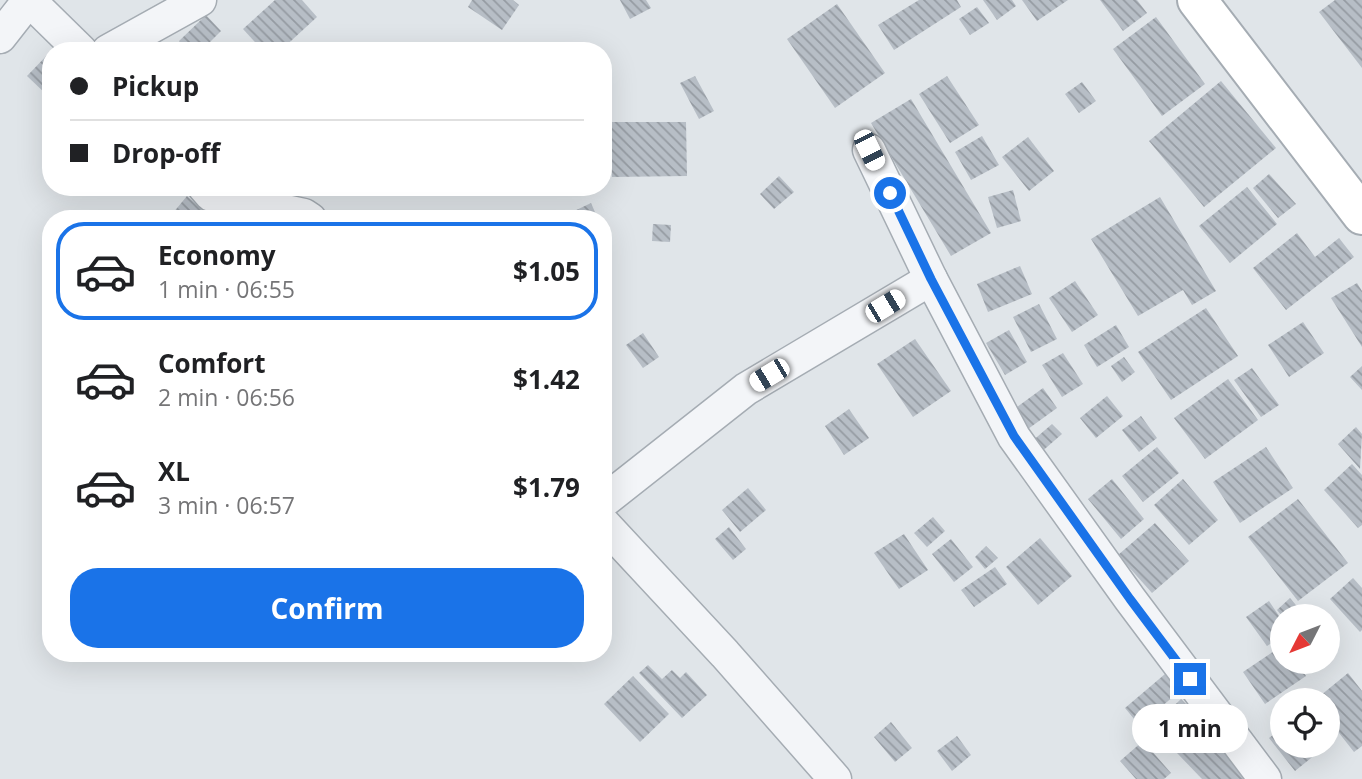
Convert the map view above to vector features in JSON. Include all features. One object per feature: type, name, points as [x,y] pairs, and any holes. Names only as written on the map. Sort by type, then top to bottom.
[{"type":"street","points":[[0,37],[29,0],[72,42]]},
{"type":"street","points":[[124,42],[201,0]]},
{"type":"street","points":[[1197,0],[1362,215]]},
{"type":"street","points":[[869,150],[931,279],[1014,436],[1130,599],[1265,779]]},
{"type":"street","points":[[216,196],[281,210]]},
{"type":"street","points":[[612,495],[746,389],[931,279]]},
{"type":"street","points":[[612,533],[726,654],[835,779]]},
{"type":"building","points":[[275,0],[302,0],[317,17],[290,42],[255,42],[243,29]]},
{"type":"building","points":[[472,0],[513,0],[519,5],[502,30],[468,7]]},
{"type":"building","points":[[620,0],[646,0],[651,8],[630,19]]},
{"type":"building","points":[[919,0],[957,0],[961,7],[894,50],[878,25]]},
{"type":"building","points":[[983,0],[1012,0],[1016,6],[997,20]]},
{"type":"building","points":[[1022,0],[1068,0],[1037,21]]},
{"type":"building","points":[[1100,0],[1137,0],[1147,13],[1123,31]]},
{"type":"building","points":[[1335,0],[1362,0],[1362,68],[1319,12]]},
{"type":"building","points":[[837,4],[885,73],[835,108],[787,39]]},
{"type":"building","points":[[977,7],[989,23],[970,35],[959,19]]},
{"type":"building","points":[[206,15],[221,31],[210,42],[179,41]]},
{"type":"building","points":[[1156,17],[1205,84],[1162,116],[1113,49]]},
{"type":"building","points":[[42,60],[42,90],[27,76]]},
{"type":"building","points":[[695,76],[714,111],[699,119],[680,83]]},
{"type":"building","points":[[947,76],[979,125],[950,143],[919,94]]},
{"type":"building","points":[[1221,81],[1276,148],[1204,207],[1149,141]]},
{"type":"building","points":[[1082,82],[1096,101],[1079,113],[1065,94]]},
{"type":"building","points":[[911,99],[991,233],[951,256],[871,123]]},
{"type":"building","points":[[612,122],[686,122],[687,176],[612,177]]},
{"type":"building","points":[[982,136],[999,165],[971,180],[955,152]]},
{"type":"building","points":[[1028,137],[1054,171],[1029,191],[1002,157]]},
{"type":"building","points":[[1269,174],[1296,204],[1278,218],[1253,188]]},
{"type":"building","points":[[779,176],[794,192],[774,209],[760,194]]},
{"type":"building","points":[[1247,187],[1277,224],[1230,263],[1199,226]]},
{"type":"building","points":[[1013,190],[1021,221],[997,228],[988,197]]},
{"type":"building","points":[[187,196],[202,210],[175,210]]},
{"type":"building","points":[[265,196],[288,196],[275,207]]},
{"type":"building","points":[[1160,197],[1216,291],[1192,305],[1183,290],[1138,316],[1091,239]]},
{"type":"building","points":[[591,203],[594,210],[576,210]]},
{"type":"building","points":[[653,224],[671,225],[670,242],[652,241]]},
{"type":"building","points":[[1297,233],[1315,257],[1339,238],[1354,257],[1286,310],[1253,268]]},
{"type":"building","points":[[1020,266],[1032,294],[988,312],[977,284]]},
{"type":"building","points":[[1075,281],[1098,315],[1072,332],[1049,298]]},
{"type":"building","points":[[1357,283],[1362,291],[1362,347],[1331,298]]},
{"type":"building","points":[[1039,304],[1057,339],[1031,352],[1013,317]]},
{"type":"building","points":[[1206,308],[1238,356],[1171,400],[1138,352]]},
{"type":"building","points":[[1303,322],[1324,353],[1289,377],[1268,345]]},
{"type":"building","points":[[1116,325],[1129,347],[1097,367],[1084,345]]},
{"type":"building","points":[[1009,330],[1027,362],[1005,375],[986,343]]},
{"type":"building","points":[[643,333],[659,357],[643,368],[626,345]]},
{"type":"building","points":[[915,339],[951,391],[913,417],[877,364]]},
{"type":"building","points":[[1063,353],[1083,384],[1062,397],[1042,365]]},
{"type":"building","points":[[1124,357],[1135,372],[1122,382],[1111,366]]},
{"type":"building","points":[[1362,366],[1362,390],[1350,377]]},
{"type":"building","points":[[1252,368],[1279,405],[1261,417],[1234,380]]},
{"type":"building","points":[[1228,379],[1258,420],[1205,459],[1174,418]]},
{"type":"building","points":[[1043,388],[1057,408],[1028,429],[1013,410]]},
{"type":"building","points":[[1107,396],[1123,416],[1096,438],[1080,418]]},
{"type":"building","points":[[849,409],[869,438],[844,455],[825,426]]},
{"type":"building","points":[[1141,416],[1157,438],[1139,452],[1122,430]]},
{"type":"building","points":[[1052,424],[1062,434],[1039,454],[1030,443]]},
{"type":"building","points":[[1356,427],[1362,434],[1360,469],[1338,444]]},
{"type":"building","points":[[1157,447],[1179,473],[1143,502],[1122,476]]},
{"type":"building","points":[[1266,447],[1293,488],[1240,523],[1213,482]]},
{"type":"building","points":[[1352,464],[1362,475],[1362,525],[1358,528],[1324,490]]},
{"type":"building","points":[[1112,479],[1144,519],[1121,539],[1088,499]]},
{"type":"building","points":[[1183,479],[1218,520],[1189,545],[1154,505]]},
{"type":"building","points":[[748,488],[766,510],[740,532],[722,510]]},
{"type":"building","points":[[1298,499],[1348,563],[1298,601],[1248,537]]},
{"type":"building","points":[[933,517],[945,531],[927,547],[914,533]]},
{"type":"building","points":[[1155,523],[1189,561],[1152,593],[1118,555]]},
{"type":"building","points":[[729,527],[746,549],[733,560],[715,539]]},
{"type":"building","points":[[904,534],[928,570],[899,589],[874,553]]},
{"type":"building","points":[[1040,538],[1072,576],[1038,605],[1006,567]]},
{"type":"building","points":[[951,539],[973,567],[954,582],[932,554]]},
{"type":"building","points":[[986,546],[998,558],[985,569],[975,557]]},
{"type":"building","points":[[995,567],[1007,584],[974,607],[961,590]]},
{"type":"building","points":[[1353,578],[1362,588],[1360,632],[1340,610],[1340,604],[1335,604],[1330,599]]},
{"type":"building","points":[[1290,598],[1295,604],[1284,604]]},
{"type":"building","points":[[1269,601],[1270,644],[1267,646],[1246,617]]},
{"type":"building","points":[[1270,654],[1270,674],[1306,676],[1288,688],[1270,688],[1270,701],[1265,704],[1243,672]]},
{"type":"building","points":[[648,665],[662,679],[672,670],[680,678],[686,672],[707,695],[682,718],[639,673]]},
{"type":"building","points":[[1348,673],[1362,691],[1362,746],[1354,752],[1340,734],[1340,688],[1330,688]]},
{"type":"building","points":[[1165,674],[1179,692],[1139,725],[1125,708]]},
{"type":"building","points":[[633,676],[669,714],[640,742],[604,704]]},
{"type":"building","points":[[1181,699],[1252,771],[1244,779],[1202,779],[1152,727]]},
{"type":"building","points":[[891,722],[912,748],[895,762],[874,737]]},
{"type":"building","points":[[957,736],[971,755],[952,771],[937,751]]},
{"type":"building","points":[[1143,741],[1171,773],[1164,779],[1136,779],[1120,761]]},
{"type":"building","points":[[1285,758],[1311,758],[1295,771]]},
{"type":"route","points":[[890,193],[931,279],[1014,436],[1190,679]]}]
